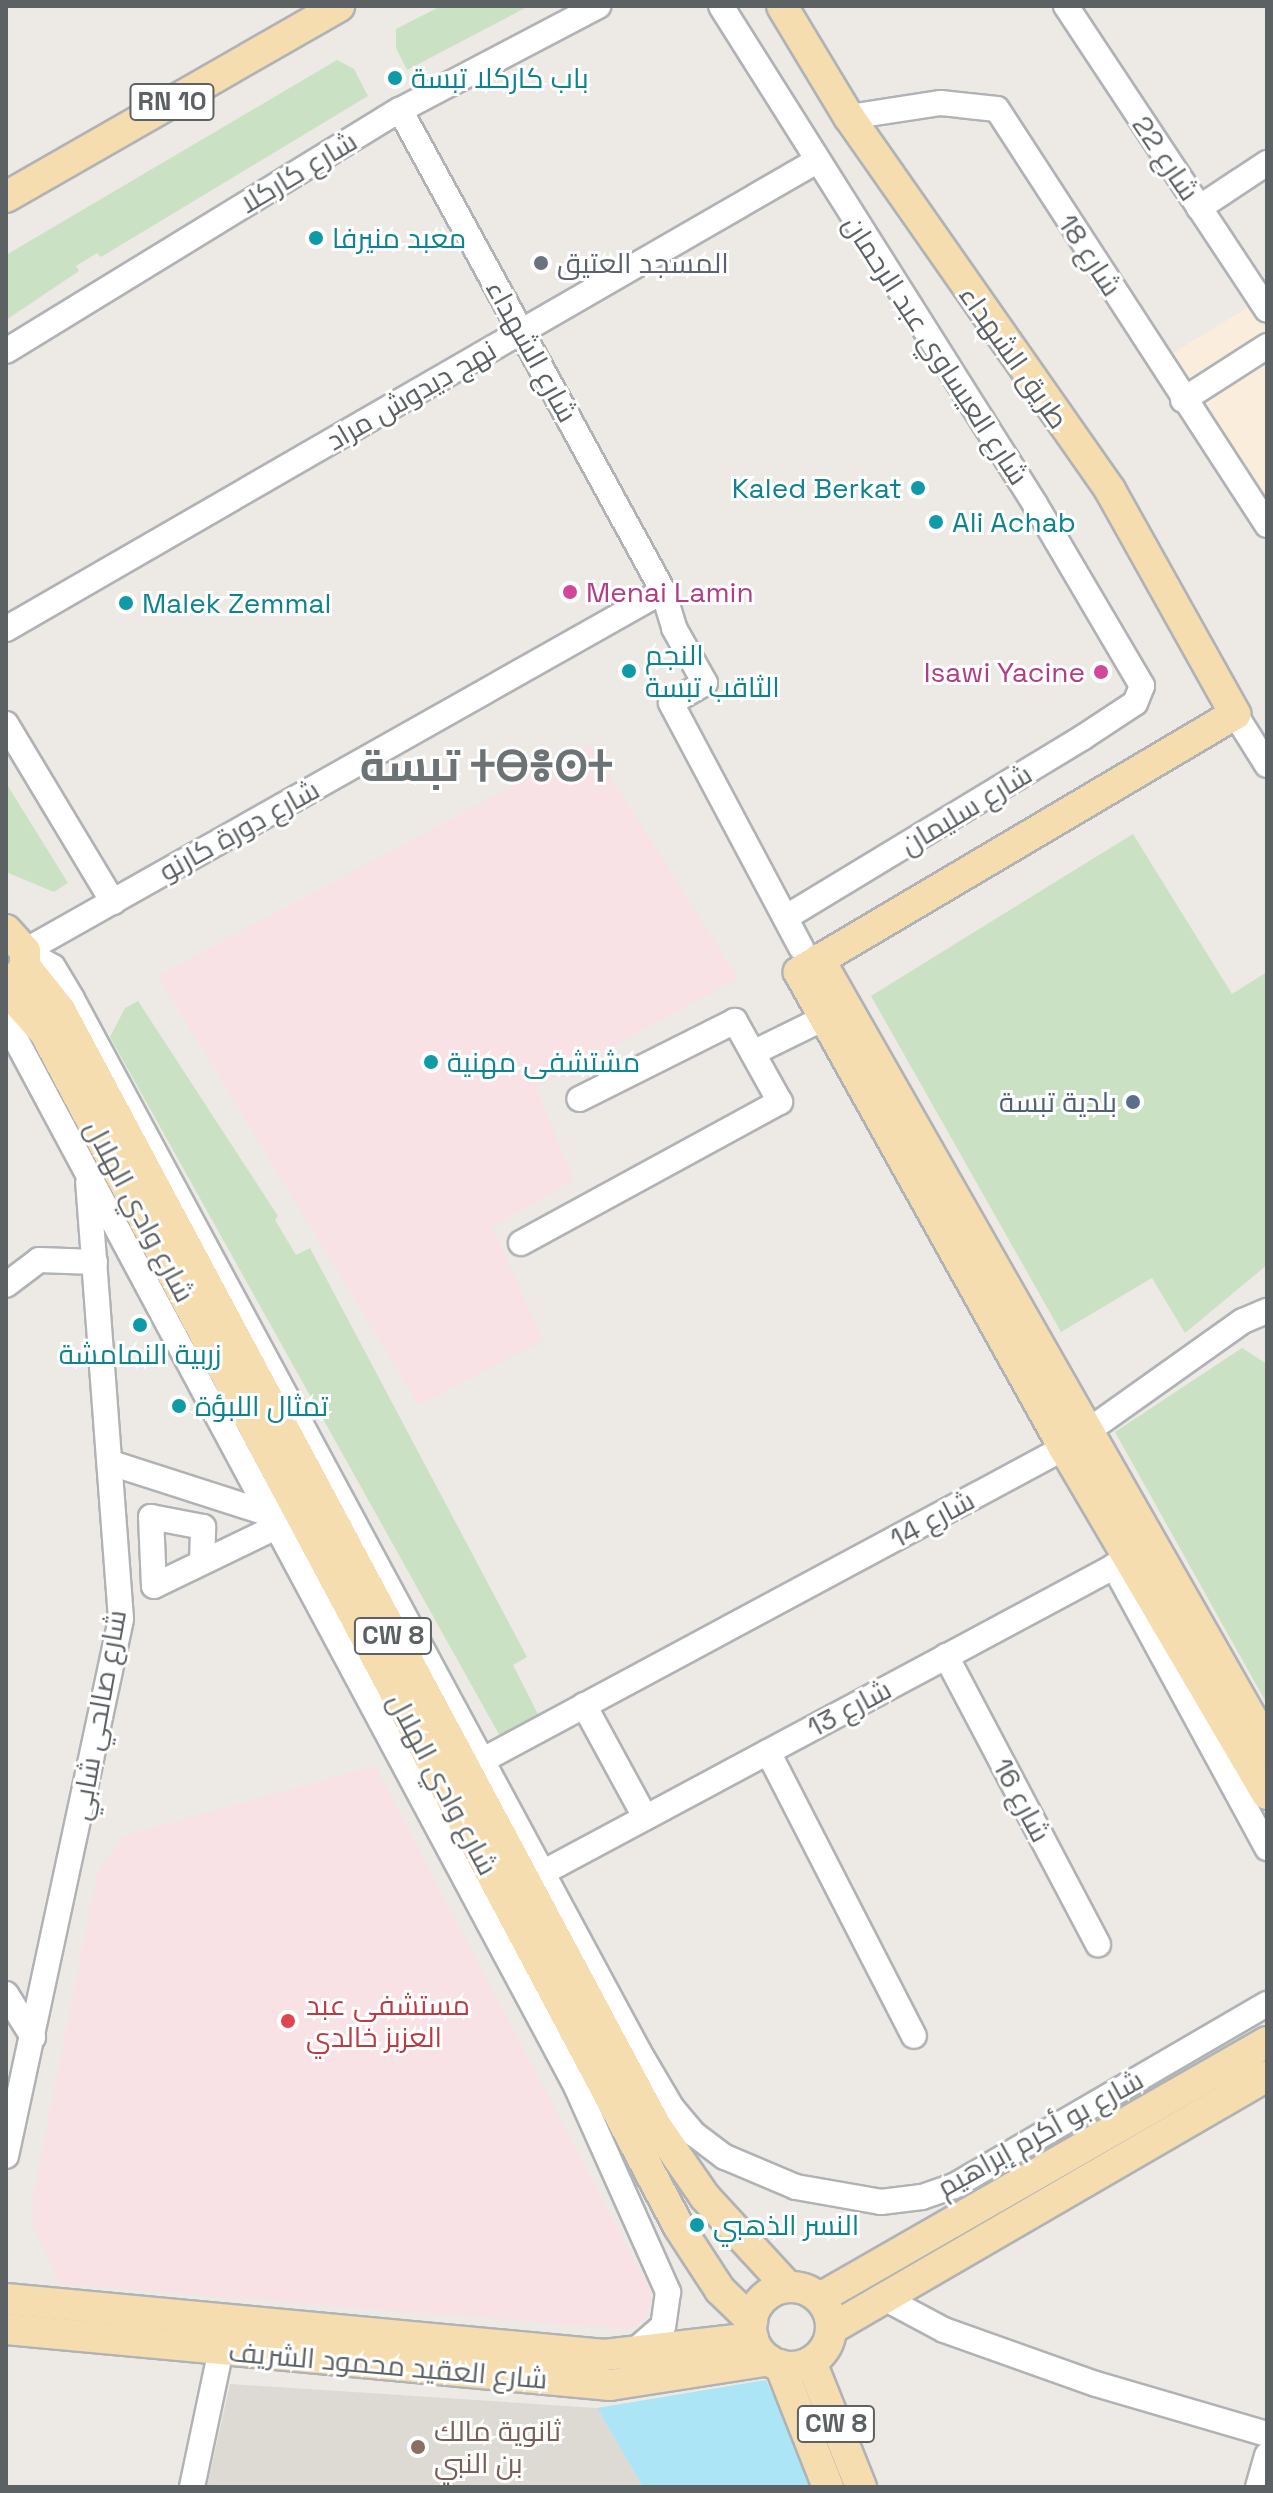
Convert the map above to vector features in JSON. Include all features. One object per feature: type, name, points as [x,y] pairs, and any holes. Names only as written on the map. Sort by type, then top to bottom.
[{"type":"main road","name":"RN 10","points":[[6,176],[305,6]]},
{"type":"main road","name":"RN 10","points":[[6,197],[339,6]]},
{"type":"main road","name":"طريق الشهداء","points":[[782,6],[849,117],[1110,490],[1235,714]]},
{"type":"main road","points":[[806,960],[1235,714]]},
{"type":"main road","points":[[806,960],[824,1018],[1075,1441]]},
{"type":"main road","points":[[806,960],[1075,1441],[1133,1556],[1267,1794]]},
{"type":"main road","name":"شارع وادي الهلال","points":[[14,965],[60,1010],[630,2081],[705,2197],[788,2287]]},
{"type":"main road","name":"شارع وادي الهلال","points":[[14,965],[45,1033],[679,2227],[720,2290],[764,2346],[828,2487]]},
{"type":"main road","points":[[1133,1556],[1267,1745]]},
{"type":"main road","name":"شارع بو أكرم إبراهيم","points":[[820,2298],[1267,2042]]},
{"type":"main road","points":[[831,2329],[820,2298],[788,2287],[765,2298],[764,2346],[811,2362],[821,2353],[831,2329],[1267,2076]]},
{"type":"main road","name":"شارع العقيد محمود الشريف","points":[[6,2299],[628,2355],[764,2346]]},
{"type":"main road","name":"شارع العقيد محمود الشريف","points":[[6,2329],[610,2385],[764,2346]]},
{"type":"main road","name":"CW 8","points":[[811,2362],[861,2487]]},
{"type":"street","name":"شارع كاركلا","points":[[6,351],[400,110],[598,6]]},
{"type":"street","name":"شارع العيساوي عبد الرحمان","points":[[721,6],[815,162],[1035,504],[1140,681],[1141,696]]},
{"type":"street","name":"شارع 22","points":[[1066,6],[1267,310]]},
{"type":"street","name":"شارع 18","points":[[849,117],[941,103],[997,109],[1183,400],[1267,525]]},
{"type":"street","name":"شارع الشهداء","points":[[400,110],[663,591],[674,628],[705,683],[671,703],[787,917]]},
{"type":"street","name":"نهج ديدوش مراد","points":[[6,629],[815,162]]},
{"type":"street","points":[[1199,208],[1267,163]]},
{"type":"street","points":[[1183,400],[1267,346]]},
{"type":"street","name":"شارع دورة كارنو","points":[[14,965],[113,902],[663,591]]},
{"type":"street","name":"شارع سليمان","points":[[787,917],[1082,738],[1141,696]]},
{"type":"street","name":"طريق الشهداء","points":[[1235,714],[1267,765]]},
{"type":"street","points":[[6,724],[113,902]]},
{"type":"street","points":[[787,917],[806,960]]},
{"type":"street","name":"شارع وادي الهلال","points":[[14,965],[53,967],[72,999],[672,2108]]},
{"type":"street","points":[[755,1052],[824,1018]]},
{"type":"street","name":"شارع وادي الهلال","points":[[6,1021],[576,2086],[663,2273],[668,2292],[663,2326],[628,2355]]},
{"type":"street","points":[[521,1243],[780,1102],[755,1052],[735,1021],[579,1099]]},
{"type":"street","name":"شارع صالحي شابي","points":[[6,2156],[14,2087],[33,2037],[121,1619],[87,1172]]},
{"type":"street","points":[[6,1285],[39,1260],[95,1262]]},
{"type":"street","name":"شارع 14","points":[[483,1760],[1075,1441],[1243,1321],[1267,1311]]},
{"type":"street","points":[[111,1463],[273,1520]]},
{"type":"street","points":[[202,1562],[273,1520]]},
{"type":"street","points":[[1133,1556],[1267,1848]]},
{"type":"street","name":"شارع 13","points":[[544,1872],[1133,1556]]},
{"type":"street","name":"شارع 16","points":[[946,1656],[1098,1944]]},
{"type":"street","points":[[584,1705],[645,1817]]},
{"type":"street","points":[[768,1752],[914,2036]]},
{"type":"street","points":[[6,1994],[33,2037]]},
{"type":"street","name":"شارع بو أكرم إبراهيم","points":[[796,2187],[881,2202],[922,2197],[954,2186],[1267,2004]]},
{"type":"street","name":"شارع وادي الهلال","points":[[624,2024],[630,2081],[672,2108],[725,2157],[796,2187]]},
{"type":"street","points":[[884,2298],[944,2330],[1096,2384],[1267,2434]]},
{"type":"street","points":[[192,2487],[221,2349]]},
{"type":"street","points":[[1258,2487],[1267,2455]]},
{"type":"shaded area","points":[[1255,303],[1267,327],[1267,497],[1173,353]]},
{"type":"shaded area","points":[[590,745],[738,978],[536,1088],[574,1180],[492,1227],[543,1340],[419,1405],[158,976]]},
{"type":"shaded area","name":"مستشفى عبد العزبز خالدي","points":[[375,1766],[651,2292],[650,2312],[637,2326],[625,2329],[60,2284],[33,2225],[32,2202],[97,1875],[124,1836]]},
{"type":"shaded area","name":"ثانوية مالك بن النبي","points":[[230,2384],[597,2408],[643,2487],[207,2487]]},
{"type":"green space","points":[[441,6],[529,6],[407,70],[396,48],[396,29]]},
{"type":"green space","points":[[337,60],[354,69],[368,96],[101,257],[97,253],[76,266],[79,271],[6,320],[6,255]]},
{"type":"green space","points":[[6,783],[68,883],[54,892],[6,872]]},
{"type":"green space","points":[[1133,834],[1232,994],[1267,972],[1267,1265],[1185,1333],[1152,1278],[1061,1332],[871,996]]},
{"type":"green space","points":[[138,1001],[278,1216],[275,1220],[296,1255],[310,1248],[527,1657],[513,1665],[540,1718],[501,1738],[110,1037],[125,1008]]},
{"type":"green space","points":[[1242,1348],[1267,1364],[1267,1704],[1115,1432]]},
{"type":"water","points":[[766,2380],[816,2487],[643,2487],[597,2408]]},
{"type":"place","name":"باب كاركلا تبسة","points":[[395,78]]},
{"type":"place","name":"معبد منيرفا","points":[[316,238]]},
{"type":"place","name":"المسجد العتيق","points":[[541,263]]},
{"type":"place","name":"Kaled Berkat","points":[[918,488]]},
{"type":"place","name":"Ali Achab","points":[[936,522]]},
{"type":"place","name":"Menai Lamin","points":[[570,592]]},
{"type":"place","name":"Malek Zemmal","points":[[126,603]]},
{"type":"place","name":"النجم الثاقب تبسة","points":[[629,671]]},
{"type":"place","name":"Isawi Yacine","points":[[1101,672]]},
{"type":"place","name":"مشتشفى مهنية","points":[[431,1062]]},
{"type":"place","name":"بلدية تبسة","points":[[1133,1102]]},
{"type":"place","name":"زربية النمامشة","points":[[140,1325]]},
{"type":"place","name":"تمثال اللبؤة","points":[[179,1406]]},
{"type":"place","name":"مستشفى عبد العزبز خالدي","points":[[288,2021]]},
{"type":"place","name":"النسر الذهبي","points":[[697,2225]]},
{"type":"place","name":"ثانوية مالك بن النبي","points":[[418,2447]]},
{"type":"district","name":"تبسة ⵜⴱⴻⵙⵜ","points":[[486,766]]}]
